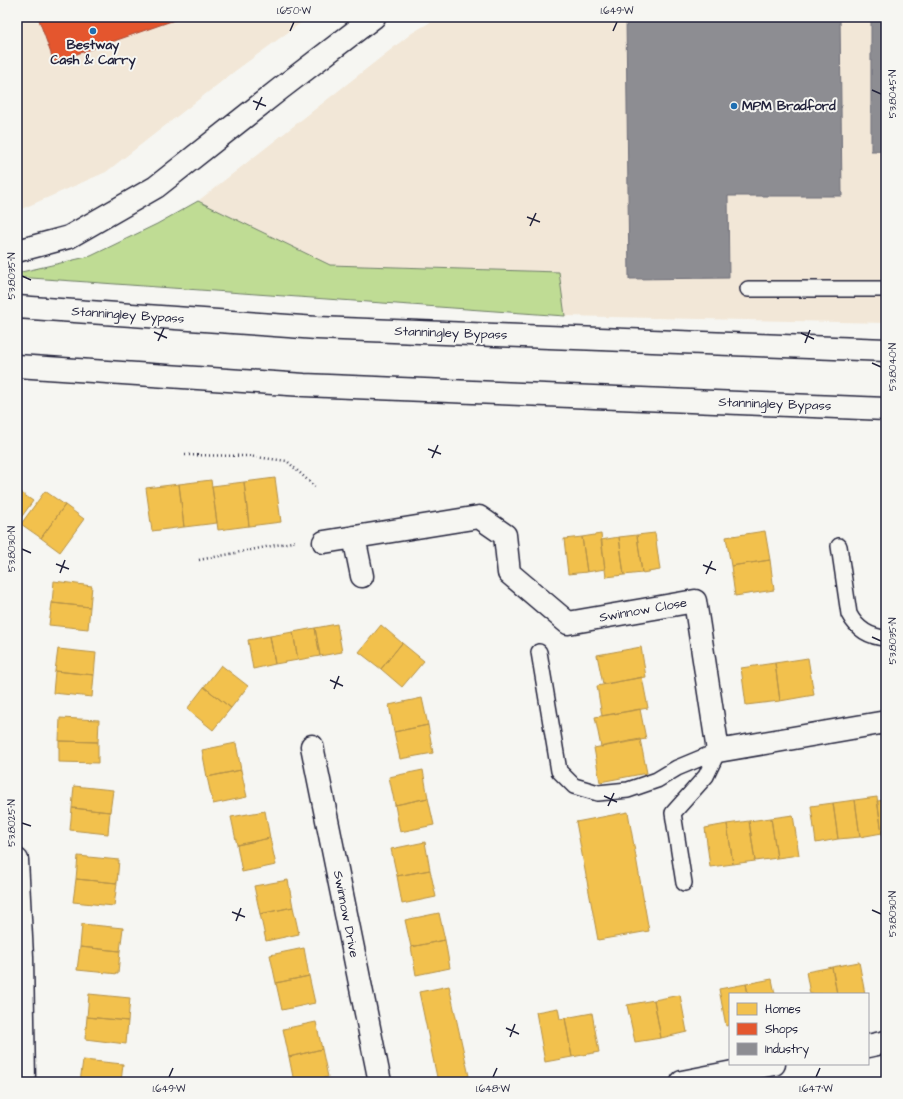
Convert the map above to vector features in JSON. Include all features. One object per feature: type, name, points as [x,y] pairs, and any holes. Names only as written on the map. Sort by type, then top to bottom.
[{"type":"main road","points":[[17,251],[69,237],[156,187],[374,17]]},
{"type":"main road","name":"Stanningley Bypass","points":[[17,307],[317,328],[886,350]]},
{"type":"main road","name":"Stanningley Bypass","points":[[17,366],[304,385],[886,408]]},
{"type":"main road","name":"Swinnow Close","points":[[324,542],[479,517],[505,535],[509,573],[568,623],[695,601],[718,750]]},
{"type":"main road","points":[[354,537],[362,576]]},
{"type":"main road","points":[[718,750],[886,722]]},
{"type":"main road","name":"Swinnow Drive","points":[[312,746],[380,1082]]},
{"type":"main road","points":[[17,860],[22,957],[22,1081]]},
{"type":"main road","points":[[869,1046],[886,1042]]},
{"type":"main road","points":[[682,1082],[769,1065]]},
{"type":"lane","points":[[748,289],[886,289]]},
{"type":"lane","points":[[839,546],[849,614],[854,624],[872,636],[886,638]]},
{"type":"lane","points":[[539,652],[559,771],[574,786],[598,793],[628,790],[657,780],[677,768],[718,750]]},
{"type":"lane","points":[[684,884],[673,813],[706,776],[718,750]]},
{"type":"path","points":[[185,455],[248,456],[287,461],[315,487]]},
{"type":"path","points":[[199,560],[300,541],[324,542]]},
{"type":"shaded area","points":[[17,17],[309,17],[235,71],[106,172],[17,211]]},
{"type":"shaded area","points":[[439,17],[886,17],[886,323],[565,316],[558,272],[330,265],[198,201],[412,33]]},
{"type":"green space","points":[[198,201],[330,265],[559,272],[565,316],[17,277],[17,273],[91,256],[157,224]]},
{"type":"building: Homes","points":[[275,478],[281,522],[249,526],[244,482]]},
{"type":"building: Homes","points":[[211,480],[217,523],[184,527],[179,484]]},
{"type":"building: Homes","points":[[244,482],[249,526],[218,530],[212,486]]},
{"type":"building: Homes","points":[[179,484],[184,527],[152,531],[146,488]]},
{"type":"building: Homes","points":[[17,490],[33,501],[17,523]]},
{"type":"building: Homes","points":[[45,491],[65,505],[41,538],[21,524]]},
{"type":"building: Homes","points":[[65,505],[84,519],[60,552],[41,538]]},
{"type":"building: Homes","points":[[765,531],[770,560],[731,566],[726,537]]},
{"type":"building: Homes","points":[[655,533],[660,570],[642,573],[637,535]]},
{"type":"building: Homes","points":[[601,534],[605,569],[587,572],[582,537]]},
{"type":"building: Homes","points":[[637,535],[642,573],[624,575],[619,537]]},
{"type":"building: Homes","points":[[582,537],[587,572],[568,574],[564,539]]},
{"type":"building: Homes","points":[[619,537],[624,575],[606,577],[601,540]]},
{"type":"building: Homes","points":[[770,560],[774,590],[735,596],[731,566]]},
{"type":"building: Homes","points":[[54,581],[92,586],[90,607],[52,603]]},
{"type":"building: Homes","points":[[52,603],[90,607],[88,629],[49,625]]},
{"type":"building: Homes","points":[[337,624],[342,652],[320,656],[315,628]]},
{"type":"building: Homes","points":[[381,625],[402,643],[381,669],[359,652]]},
{"type":"building: Homes","points":[[315,628],[320,656],[298,660],[293,632]]},
{"type":"building: Homes","points":[[293,632],[298,660],[275,664],[270,636]]},
{"type":"building: Homes","points":[[270,636],[275,664],[253,669],[248,640]]},
{"type":"building: Homes","points":[[402,643],[424,661],[402,687],[381,669]]},
{"type":"building: Homes","points":[[641,647],[646,677],[603,684],[597,655]]},
{"type":"building: Homes","points":[[58,649],[96,653],[94,675],[55,671]]},
{"type":"building: Homes","points":[[808,658],[814,695],[780,701],[775,663]]},
{"type":"building: Homes","points":[[775,663],[780,701],[746,705],[741,668]]},
{"type":"building: Homes","points":[[221,665],[248,686],[231,708],[204,687]]},
{"type":"building: Homes","points":[[55,671],[94,675],[92,697],[53,693]]},
{"type":"building: Homes","points":[[642,677],[648,708],[602,716],[597,686]]},
{"type":"building: Homes","points":[[204,687],[231,708],[213,730],[187,709]]},
{"type":"building: Homes","points":[[422,698],[428,725],[394,732],[389,705]]},
{"type":"building: Homes","points":[[640,709],[646,739],[601,747],[595,717]]},
{"type":"building: Homes","points":[[60,718],[99,720],[98,742],[59,741]]},
{"type":"building: Homes","points":[[428,725],[433,753],[400,759],[394,732]]},
{"type":"building: Homes","points":[[640,739],[647,773],[600,782],[594,748]]},
{"type":"building: Homes","points":[[59,741],[98,742],[98,763],[59,762]]},
{"type":"building: Homes","points":[[236,743],[241,770],[207,777],[202,750]]},
{"type":"building: Homes","points":[[241,770],[247,797],[213,804],[207,777]]},
{"type":"building: Homes","points":[[423,770],[428,798],[395,805],[389,777]]},
{"type":"building: Homes","points":[[74,786],[113,790],[110,812],[72,808]]},
{"type":"building: Homes","points":[[877,797],[882,833],[860,837],[855,800]]},
{"type":"building: Homes","points":[[428,798],[434,825],[400,832],[395,805]]},
{"type":"building: Homes","points":[[855,800],[860,837],[838,839],[833,803]]},
{"type":"building: Homes","points":[[886,800],[886,839],[883,840],[877,801]]},
{"type":"building: Homes","points":[[833,803],[838,839],[816,843],[811,806]]},
{"type":"building: Homes","points":[[72,808],[110,812],[108,834],[70,830]]},
{"type":"building: Homes","points":[[265,811],[270,838],[237,845],[231,817]]},
{"type":"building: Homes","points":[[628,812],[649,931],[598,940],[576,822]]},
{"type":"building: Homes","points":[[793,815],[799,855],[777,858],[771,818]]},
{"type":"building: Homes","points":[[771,818],[777,858],[755,861],[749,821]]},
{"type":"building: Homes","points":[[749,821],[755,861],[733,864],[727,824]]},
{"type":"building: Homes","points":[[727,824],[733,864],[710,867],[705,828]]},
{"type":"building: Homes","points":[[270,838],[276,865],[242,872],[237,845]]},
{"type":"building: Homes","points":[[425,842],[430,870],[397,876],[391,849]]},
{"type":"building: Homes","points":[[78,856],[119,860],[117,883],[76,879]]},
{"type":"building: Homes","points":[[430,870],[436,897],[402,904],[397,876]]},
{"type":"building: Homes","points":[[76,879],[117,883],[114,906],[73,902]]},
{"type":"building: Homes","points":[[288,880],[293,907],[260,914],[254,886]]},
{"type":"building: Homes","points":[[293,907],[299,934],[266,941],[260,914]]},
{"type":"building: Homes","points":[[439,913],[445,940],[411,947],[405,920]]},
{"type":"building: Homes","points":[[82,924],[123,928],[120,951],[80,947]]},
{"type":"building: Homes","points":[[445,940],[450,968],[416,975],[411,947]]},
{"type":"building: Homes","points":[[80,947],[120,951],[118,974],[77,970]]},
{"type":"building: Homes","points":[[304,948],[309,976],[276,983],[270,955]]},
{"type":"building: Homes","points":[[859,962],[865,993],[837,993],[832,967]]},
{"type":"building: Homes","points":[[832,967],[837,993],[810,993],[806,972]]},
{"type":"building: Homes","points":[[309,976],[315,1003],[282,1010],[276,983]]},
{"type":"building: Homes","points":[[772,979],[775,993],[748,993],[746,984]]},
{"type":"building: Homes","points":[[746,984],[748,993],[729,993],[729,1025],[726,1026],[719,989]]},
{"type":"building: Homes","points":[[449,986],[469,1076],[438,1082],[419,992]]},
{"type":"building: Homes","points":[[89,994],[130,998],[128,1021],[87,1017]]},
{"type":"building: Homes","points":[[680,995],[687,1032],[661,1038],[654,1000]]},
{"type":"building: Homes","points":[[654,1000],[661,1038],[635,1042],[627,1005]]},
{"type":"building: Homes","points":[[558,1008],[560,1019],[565,1018],[572,1057],[545,1062],[536,1012]]},
{"type":"building: Homes","points":[[592,1013],[599,1052],[572,1057],[565,1018]]},
{"type":"building: Homes","points":[[87,1017],[128,1021],[126,1044],[85,1039]]},
{"type":"building: Homes","points":[[316,1022],[322,1049],[289,1057],[283,1029]]},
{"type":"building: Homes","points":[[322,1049],[328,1077],[304,1082],[294,1082],[289,1057]]},
{"type":"building: Homes","points":[[83,1060],[123,1064],[121,1082],[80,1082]]},
{"type":"building: Shops","name":"Bestway Cash & Carry","points":[[38,17],[183,17],[54,62]]},
{"type":"building: Industry","name":"MPM Bradford","points":[[626,17],[840,17],[842,196],[728,196],[729,278],[629,279]]},
{"type":"building: Industry","points":[[871,17],[886,17],[886,151],[871,151]]},
{"type":"place","name":"Bestway Cash & Carry","points":[[93,31]]},
{"type":"place","name":"MPM Bradford","points":[[734,106]]}]
